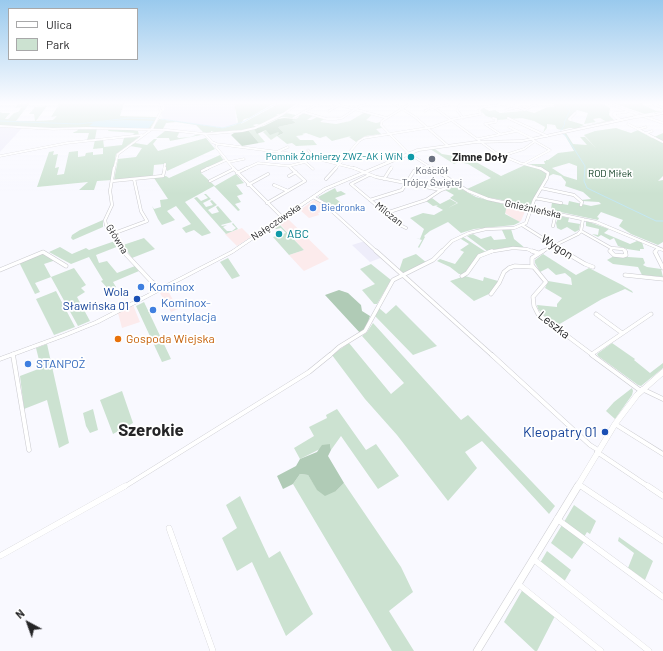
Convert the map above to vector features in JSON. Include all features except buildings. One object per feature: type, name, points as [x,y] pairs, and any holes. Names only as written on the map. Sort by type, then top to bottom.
[{"type":"main road","name":"Nałęczowska","points":[[0,359],[83,328],[161,289],[234,252],[328,188],[409,153],[424,148],[447,145],[482,142],[517,142],[561,133]]},
{"type":"street","name":"Główna","points":[[145,133],[118,154],[110,191],[112,202],[105,222],[127,256],[151,281],[161,289]]},
{"type":"street","points":[[200,133],[213,133]]},
{"type":"street","points":[[324,177],[330,174],[364,138],[394,133]]},
{"type":"street","points":[[434,133],[447,145]]},
{"type":"street","points":[[0,556],[103,500],[308,372],[339,347],[365,332],[393,280],[428,263],[452,241],[466,234],[486,229],[514,228],[528,221],[535,198],[547,178],[548,173],[540,168],[524,164],[494,152],[470,133]]},
{"type":"street","points":[[478,139],[504,133]]},
{"type":"street","points":[[521,133],[550,150],[524,164]]},
{"type":"street","points":[[541,133],[547,136]]},
{"type":"street","points":[[647,133],[663,142]]},
{"type":"street","points":[[205,134],[212,142],[217,144],[310,157],[338,164],[384,179],[441,190]]},
{"type":"street","points":[[359,134],[364,138]]},
{"type":"street","name":"Gnieźnieńska","points":[[390,134],[409,153],[428,166],[457,184],[484,198],[583,219],[606,226],[663,250]]},
{"type":"street","points":[[0,156],[67,143],[142,135]]},
{"type":"street","points":[[502,156],[524,149],[533,140]]},
{"type":"street","points":[[217,144],[216,147],[237,173],[283,218]]},
{"type":"street","points":[[278,152],[288,147]]},
{"type":"street","points":[[237,173],[257,163],[289,166],[305,162],[312,155],[308,150]]},
{"type":"street","points":[[202,171],[228,161],[244,159]]},
{"type":"street","points":[[305,162],[313,168]]},
{"type":"street","points":[[112,181],[163,176],[165,164]]},
{"type":"street","points":[[267,203],[305,181],[289,166]]},
{"type":"street","points":[[370,200],[399,191],[414,170],[428,166]]},
{"type":"street","points":[[384,179],[392,167]]},
{"type":"street","points":[[210,181],[234,169]]},
{"type":"street","points":[[289,176],[296,172]]},
{"type":"street","points":[[248,185],[268,174]]},
{"type":"street","name":"Milczan","points":[[369,175],[351,184],[400,225],[406,228]]},
{"type":"street","points":[[112,234],[139,225],[147,220],[141,211],[134,179]]},
{"type":"street","points":[[386,213],[428,199],[441,190],[457,184]]},
{"type":"street","points":[[274,185],[288,191]]},
{"type":"street","points":[[541,188],[554,189],[574,195],[582,202],[581,205]]},
{"type":"street","points":[[313,198],[322,202],[525,384],[597,451],[663,496]]},
{"type":"street","points":[[535,198],[561,203]]},
{"type":"street","points":[[553,226],[556,213]]},
{"type":"street","points":[[581,231],[583,219]]},
{"type":"street","name":"Wygon","points":[[522,225],[554,246],[593,267]]},
{"type":"street","points":[[491,294],[499,283],[504,272],[509,268],[515,266],[533,267],[531,259],[538,253],[581,231]]},
{"type":"street","points":[[581,231],[611,248],[623,249],[626,252],[626,255],[614,255],[610,251],[611,248]]},
{"type":"street","points":[[462,276],[467,273],[479,256],[487,252],[513,248],[527,249],[538,253]]},
{"type":"street","points":[[658,248],[655,252],[663,268]]},
{"type":"street","points":[[0,270],[43,252],[66,266]]},
{"type":"street","name":"Leszka","points":[[533,267],[546,282],[533,297],[535,310],[642,390],[663,398]]},
{"type":"street","points":[[625,275],[663,279]]},
{"type":"street","points":[[596,314],[622,333]]},
{"type":"street","points":[[592,354],[651,314]]},
{"type":"street","points":[[13,354],[29,450]]},
{"type":"street","points":[[477,651],[616,422],[642,390],[663,372]]},
{"type":"street","points":[[616,422],[663,454]]},
{"type":"street","points":[[578,484],[663,541]]},
{"type":"street","points":[[557,519],[663,597]]},
{"type":"street","points":[[169,528],[212,651]]},
{"type":"street","points":[[533,559],[649,651]]},
{"type":"street","points":[[518,584],[601,651]]},
{"type":"shaded area","points":[[0,133],[17,133],[0,152]]},
{"type":"shaded area","points":[[314,200],[321,201],[329,209],[318,213],[319,215],[309,218],[300,210]]},
{"type":"shaded area","points":[[507,205],[526,209],[521,221],[519,222],[505,213]]},
{"type":"shaded area","points":[[288,219],[329,259],[304,271],[289,255],[304,250],[280,224]]},
{"type":"shaded area","points":[[242,228],[251,237],[237,246],[225,234]]},
{"type":"shaded area","points":[[365,241],[383,257],[370,262],[352,245]]},
{"type":"shaded area","points":[[167,289],[178,309],[171,312],[160,293]]},
{"type":"shaded area","points":[[133,305],[140,322],[122,328],[118,313]]},
{"type":"green space","points":[[89,133],[96,133],[95,139],[87,140]]},
{"type":"green space","points":[[139,133],[139,135],[127,136],[134,135],[133,134]]},
{"type":"green space","points":[[162,133],[179,133],[177,137],[179,138],[190,137],[199,133],[201,135],[170,141],[169,138],[156,138]]},
{"type":"green space","points":[[233,133],[251,133],[259,143],[242,146],[231,135]]},
{"type":"green space","points":[[251,133],[258,133],[265,142],[259,143]]},
{"type":"green space","points":[[264,133],[280,133],[278,136],[283,133],[304,133],[302,134],[304,135],[296,136],[300,140],[313,140],[317,145],[296,146],[292,143],[287,144],[277,136],[271,140]]},
{"type":"green space","points":[[307,133],[381,134],[365,136],[356,142],[349,137],[351,136],[332,141],[326,136],[320,138]]},
{"type":"green space","name":"ROD Miłek","points":[[565,133],[573,144],[587,145],[580,137],[585,137],[596,148],[584,135],[588,133],[644,133],[652,138],[663,133],[663,176],[658,181],[663,180],[663,242],[658,245],[631,234],[619,226],[623,220],[601,212],[597,217],[599,218],[598,220],[551,210],[552,202],[568,205],[569,201],[591,206],[601,204],[599,202],[582,201],[581,200],[591,199],[583,192],[565,186],[566,182],[561,176],[553,174],[549,176],[549,174],[542,168],[529,164],[545,164],[544,161],[558,153],[574,151],[564,134]],"holes":[[[569,163],[577,166],[577,180],[564,176],[552,168]]]},
{"type":"green space","points":[[139,137],[116,154],[112,180],[97,181],[94,190],[79,190],[88,182],[37,187],[49,152],[54,151],[53,155],[58,154],[55,168],[59,167],[57,175],[64,174],[69,152],[78,151],[78,157],[85,156],[86,153],[93,152],[93,155],[103,154],[103,148],[93,149],[95,140],[103,139],[104,147],[122,145],[124,138]]},
{"type":"green space","points":[[206,138],[215,149],[167,171],[164,164],[154,165],[153,176],[114,180],[118,159],[136,157],[142,148],[130,146],[135,143],[147,145],[154,139],[157,139],[153,144],[158,151]]},
{"type":"green space","points":[[431,149],[435,149],[442,154],[460,157],[471,163],[476,162],[501,176],[525,165],[537,167],[545,171],[547,174],[531,204],[528,205],[486,197],[467,189],[491,178],[468,164],[459,162],[454,164]]},
{"type":"green space","points":[[220,155],[224,161],[201,173],[215,186],[236,174],[244,183],[236,185],[243,194],[237,196],[241,202],[235,204],[240,210],[238,211],[214,186],[185,202],[211,233],[202,236],[194,230],[186,233],[182,228],[191,224],[176,206],[167,211],[175,220],[162,225],[152,206],[154,209],[161,207],[160,200],[168,199],[154,178],[166,176],[169,178]]},
{"type":"green space","points":[[456,186],[476,197],[507,205],[505,214],[520,222],[514,225],[474,229],[461,233],[448,222],[430,231],[424,236],[425,237],[419,248],[418,247],[422,240],[416,238],[420,239],[424,229],[410,218],[423,213],[434,215],[443,210],[436,206],[438,205],[433,206],[426,201],[432,198],[440,204],[450,199],[457,203],[448,208],[458,203],[450,198],[454,195],[445,190]]},
{"type":"green space","points":[[335,188],[337,192],[341,191],[346,194],[335,198],[346,207],[334,211],[318,197]]},
{"type":"green space","points":[[204,194],[211,199],[203,203],[206,207],[213,205],[210,201],[212,200],[217,205],[208,210],[212,214],[219,212],[216,207],[218,206],[232,222],[221,225],[227,225],[223,227],[227,231],[232,231],[236,228],[232,224],[233,223],[238,229],[226,234],[194,198],[197,197],[201,201],[208,198]]},
{"type":"green space","points":[[559,216],[569,218],[568,222],[580,224],[579,230],[575,232],[567,227],[561,230],[557,228],[556,223]]},
{"type":"green space","points":[[103,220],[103,227],[73,240],[71,238],[72,235],[80,230]]},
{"type":"green space","points":[[586,221],[609,229],[604,233],[630,244],[637,241],[642,242],[644,249],[640,249],[640,251],[627,249],[618,246],[614,238],[610,240],[601,235],[598,237],[592,234],[598,235],[599,229],[586,226]]},
{"type":"green space","points":[[278,224],[304,250],[289,255],[273,237],[286,233],[281,228],[276,229],[273,227]]},
{"type":"green space","points":[[511,229],[514,239],[525,248],[509,247],[487,251],[467,236],[473,234],[481,239],[491,236],[494,240],[506,239],[502,230]]},
{"type":"green space","points":[[463,237],[486,252],[478,255],[464,274],[459,274],[450,267],[437,261],[440,259],[455,264],[464,252],[460,250],[469,244],[461,239]]},
{"type":"green space","points":[[144,238],[155,249],[132,258],[123,245]]},
{"type":"green space","points":[[115,241],[119,246],[96,255],[99,263],[107,261],[117,273],[135,266],[139,271],[113,282],[116,287],[109,290],[101,281],[103,280],[89,257],[71,264],[49,252],[60,247],[72,254],[86,248],[89,250]]},
{"type":"green space","points":[[43,253],[56,260],[44,264],[51,277],[35,283],[40,292],[35,294],[19,262]]},
{"type":"green space","points":[[416,254],[427,263],[407,272],[402,273],[399,271],[403,259]]},
{"type":"green space","points":[[543,254],[576,275],[589,268],[622,285],[633,293],[625,289],[602,299],[558,325],[544,316],[538,309],[537,305],[557,307],[557,304],[562,298],[545,288],[548,281],[572,285],[571,278],[565,273],[556,275],[548,268],[540,272],[535,260]]},
{"type":"green space","points":[[614,256],[643,258],[645,263],[643,265],[661,269],[663,277],[642,275],[638,267],[613,264],[607,260]]},
{"type":"green space","points":[[228,258],[240,276],[232,279],[220,262]]},
{"type":"green space","points":[[371,264],[391,280],[377,304],[374,304],[362,290],[375,284],[360,269]]},
{"type":"green space","points":[[74,268],[86,285],[81,288],[85,292],[77,297],[90,321],[78,326],[51,277]]},
{"type":"green space","points":[[465,276],[483,281],[484,277],[498,281],[491,293],[474,301],[450,281]]},
{"type":"green space","points":[[339,290],[348,293],[361,305],[362,311],[370,316],[367,325],[361,334],[325,295]]},
{"type":"green space","points":[[56,291],[75,327],[54,335],[36,299]]},
{"type":"green space","points":[[144,302],[171,359],[162,362],[136,306]]},
{"type":"green space","points":[[396,305],[437,346],[413,355],[375,316],[379,308],[386,314]]},
{"type":"green space","points":[[373,323],[461,420],[468,415],[555,506],[549,514],[482,441],[465,452],[477,468],[448,501],[397,435],[365,399],[332,355],[349,343],[391,394],[404,383],[362,336],[367,332]]},
{"type":"green space","points":[[612,343],[635,359],[634,360],[650,373],[663,363],[663,368],[641,386],[638,385],[598,356],[597,354]]},
{"type":"green space","points":[[47,344],[69,443],[59,448],[47,400],[24,409],[20,376],[41,368],[36,348]]},
{"type":"green space","points":[[632,388],[632,395],[615,419],[606,411],[614,402]]},
{"type":"green space","points":[[122,391],[133,423],[113,434],[100,400]]},
{"type":"green space","points":[[93,409],[98,430],[90,433],[86,426],[83,413]]},
{"type":"green space","points":[[337,409],[366,450],[376,444],[399,476],[378,489],[341,436],[331,450],[330,444],[300,459],[294,448],[314,436],[309,427],[327,418],[326,415]]},
{"type":"green space","points":[[330,444],[331,450],[328,456],[344,483],[336,491],[325,496],[317,490],[308,475],[300,474],[293,484],[283,489],[277,476],[296,466],[300,459],[317,452],[322,445]]},
{"type":"green space","points":[[300,474],[308,475],[317,489],[336,491],[344,483],[401,567],[413,592],[389,611],[414,651],[392,651],[293,484]]},
{"type":"green space","points":[[240,496],[269,558],[280,551],[313,614],[286,636],[252,562],[237,571],[222,538],[237,528],[226,505]]},
{"type":"green space","points":[[574,505],[596,521],[590,534],[587,532],[584,537],[564,522]]},
{"type":"green space","points":[[562,525],[584,542],[572,559],[551,543]]},
{"type":"green space","points":[[619,537],[653,561],[645,580],[628,568],[634,553],[618,541]]},
{"type":"green space","points":[[547,551],[571,570],[564,582],[540,563]]},
{"type":"green space","points":[[523,589],[555,616],[537,651],[535,651],[504,622]]},
{"type":"waterway","points":[[562,133],[566,136],[585,166],[584,181],[587,188],[656,221],[663,221]]},
{"type":"place","name":"Pomnik Żołnierzy ZWZ-AK i WiN","points":[[411,157]]},
{"type":"place","name":"Kościół Trójcy Świętej","points":[[432,159]]},
{"type":"place","name":"Biedronka","points":[[313,208]]},
{"type":"place","name":"ABC","points":[[279,234]]},
{"type":"place","name":"Kominox","points":[[141,287]]},
{"type":"place","name":"Wola Sławińska 01","points":[[137,299]]},
{"type":"place","name":"Kominox- wentylacja","points":[[153,310]]},
{"type":"place","name":"Gospoda Wiejska","points":[[118,339]]},
{"type":"place","name":"STANPOŻ","points":[[28,364]]},
{"type":"place","name":"Kleopatry 01","points":[[605,432]]},
{"type":"district","name":"Zimne Doły","points":[[480,157]]},
{"type":"district","name":"Szerokie","points":[[151,430]]}]
